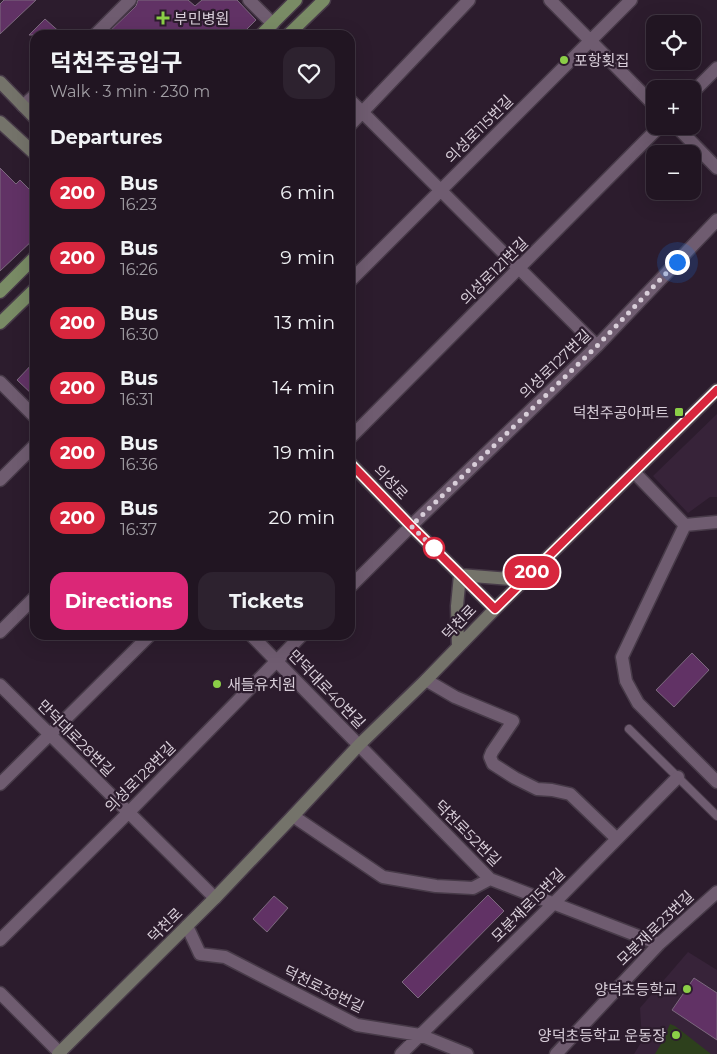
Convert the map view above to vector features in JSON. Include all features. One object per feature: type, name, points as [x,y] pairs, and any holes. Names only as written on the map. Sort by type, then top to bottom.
[{"type":"main road","points":[[266,30],[296,0]]},
{"type":"main road","points":[[293,30],[324,0]]},
{"type":"main road","points":[[0,82],[23,106],[30,117]]},
{"type":"main road","points":[[1,126],[30,150]]},
{"type":"main road","points":[[0,292],[30,262]]},
{"type":"main road","points":[[0,323],[30,294]]},
{"type":"main road","name":"덕천로","points":[[60,1054],[215,898],[359,745],[717,390]]},
{"type":"main road","name":"의성로","points":[[355,468],[495,609]]},
{"type":"main road","points":[[458,647],[457,606],[460,575],[524,580]]},
{"type":"street","points":[[100,30],[130,0]]},
{"type":"street","points":[[249,0],[272,24]]},
{"type":"street","points":[[355,120],[469,0]]},
{"type":"street","points":[[550,0],[646,97]]},
{"type":"street","name":"의성로115번길","points":[[355,277],[631,0]]},
{"type":"street","points":[[701,84],[717,68]]},
{"type":"street","points":[[23,106],[30,100]]},
{"type":"street","points":[[355,105],[597,346]]},
{"type":"street","name":"의성로121번길","points":[[355,433],[651,135]]},
{"type":"street","points":[[685,135],[717,168]]},
{"type":"street","name":"의성로127번길","points":[[411,526],[597,346],[717,220]]},
{"type":"street","points":[[0,382],[30,412]]},
{"type":"street","points":[[0,480],[30,450]]},
{"type":"street","points":[[634,472],[685,525]]},
{"type":"street","points":[[685,525],[717,522]]},
{"type":"street","points":[[685,525],[622,657],[626,681],[638,703],[717,782]]},
{"type":"street","points":[[355,582],[411,526]]},
{"type":"street","points":[[0,632],[30,602]]},
{"type":"street","points":[[0,784],[145,640]]},
{"type":"street","name":"만덕대로40번길","points":[[255,640],[359,745]]},
{"type":"street","name":"의성로128번길","points":[[0,940],[297,640]]},
{"type":"street","points":[[426,680],[456,697],[513,722],[492,752],[490,757],[493,764],[537,789],[570,794],[616,838]]},
{"type":"street","name":"만덕대로28번길","points":[[0,685],[215,898]]},
{"type":"street","name":"덕천로52번길","points":[[359,745],[490,879],[659,944]]},
{"type":"street","name":"모분재로15번길","points":[[401,1054],[678,777]]},
{"type":"street","points":[[293,816],[383,877],[436,886],[473,888],[490,879]]},
{"type":"street","name":"모분재로23번길","points":[[556,1054],[659,944],[717,892]]},
{"type":"street","name":"덕천로38번길","points":[[187,926],[200,954],[225,957],[356,1026],[420,1035],[467,1054]]},
{"type":"street","points":[[0,993],[60,1054]]},
{"type":"lane","points":[[629,729],[717,816]]},
{"type":"shaded area","points":[[717,414],[717,497],[710,497],[688,513],[653,476]]},
{"type":"shaded area","name":"양덕초등학교","points":[[688,952],[717,970],[717,1054],[634,1054],[642,1041],[640,1008]]},
{"type":"green space","name":"양덕초등학교 운동장","points":[[670,1024],[675,1026],[711,1054],[655,1054]]},
{"type":"building","points":[[4,0],[36,0],[0,34],[0,4]]},
{"type":"building","name":"부민병원","points":[[138,0],[188,0],[195,6],[202,0],[237,0],[256,20],[246,30],[111,30],[136,6]]},
{"type":"building","points":[[45,19],[57,30],[34,30]]},
{"type":"building","points":[[0,168],[16,184],[20,180],[30,190],[30,243],[0,271]]},
{"type":"building","points":[[30,366],[30,392],[17,380]]},
{"type":"building","points":[[692,653],[709,670],[674,707],[656,690]]},
{"type":"building","points":[[488,895],[504,911],[418,998],[402,982]]},
{"type":"building","points":[[274,896],[288,908],[267,932],[253,919]]},
{"type":"building","points":[[694,978],[717,993],[717,1040],[672,1010]]},
{"type":"bus line","name":"200","points":[[355,468],[495,609],[717,390]]},
{"type":"place","name":"부민병원","points":[[163,18]]},
{"type":"place","name":"포항횟집","points":[[564,60]]},
{"type":"place","name":"덕천주공아파트","points":[[679,412]]},
{"type":"place","name":"새들유치원","points":[[217,684]]},
{"type":"place","name":"양덕초등학교","points":[[687,989]]},
{"type":"place","name":"양덕초등학교 운동장","points":[[676,1035]]},
{"type":"route","points":[[434,548],[436,550],[411,526],[597,346],[677,262]]}]
